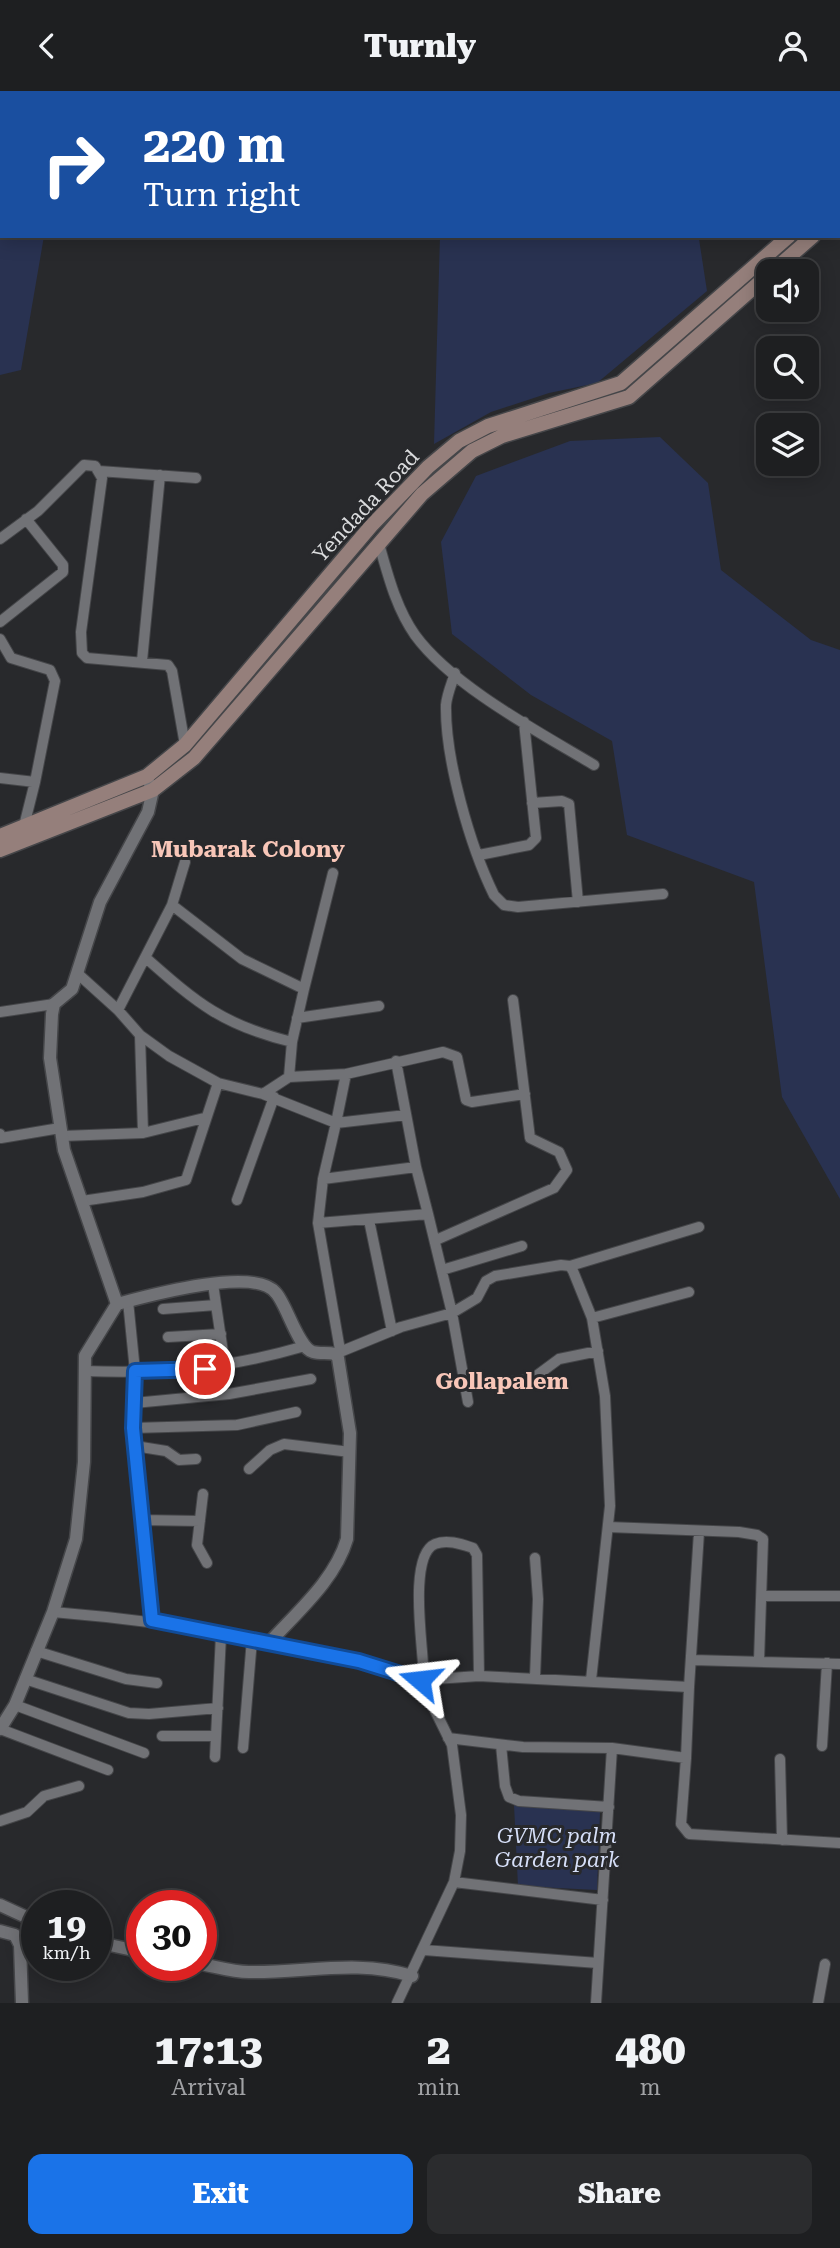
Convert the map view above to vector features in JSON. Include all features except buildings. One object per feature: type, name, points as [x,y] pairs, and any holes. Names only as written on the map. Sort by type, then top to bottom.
[{"type":"main road","name":"Yendada Road","points":[[0,836],[150,783],[371,526],[428,467],[459,441],[488,426],[621,383],[787,238]]},
{"type":"main road","points":[[787,259],[811,238]]},
{"type":"main road","name":"Yendada Road","points":[[0,850],[150,783],[194,758],[422,494],[472,451],[502,436],[629,397],[756,286]]},
{"type":"street","points":[[0,538],[26,519],[75,470],[84,465],[95,466],[102,478],[81,632],[82,653],[88,658],[162,662],[172,671],[185,745]]},
{"type":"street","points":[[99,471],[196,478]]},
{"type":"street","points":[[142,661],[160,475]]},
{"type":"street","points":[[0,622],[63,572],[62,565],[26,519]]},
{"type":"street","points":[[379,544],[391,585],[415,635],[492,703],[594,765]]},
{"type":"street","points":[[0,639],[11,658],[50,670],[54,674],[35,782],[24,826]]},
{"type":"street","points":[[455,673],[446,703],[450,753],[479,855],[495,895],[504,905],[518,907],[663,894]]},
{"type":"street","points":[[479,855],[534,842],[524,722]]},
{"type":"street","points":[[0,778],[35,782]]},
{"type":"street","points":[[0,1012],[54,1004],[72,989],[100,902],[148,812],[150,783]]},
{"type":"street","points":[[532,803],[562,801],[569,804],[578,902]]},
{"type":"street","points":[[118,1010],[172,905],[185,862]]},
{"type":"street","points":[[289,1077],[297,1018],[333,873]]},
{"type":"street","points":[[172,905],[242,959],[304,989]]},
{"type":"street","points":[[146,958],[216,1015],[257,1033],[292,1042]]},
{"type":"street","points":[[77,973],[118,1010],[140,1035],[169,1056],[218,1083],[274,1097],[336,1123],[406,1115]]},
{"type":"street","points":[[436,1240],[554,1188],[567,1170],[559,1152],[530,1138],[513,1000]]},
{"type":"street","points":[[54,1004],[50,1058],[61,1132],[82,1201],[123,1303],[135,1371],[133,1428],[152,1620]]},
{"type":"street","points":[[297,1018],[379,1006]]},
{"type":"street","points":[[140,1035],[143,1133]]},
{"type":"street","points":[[263,1094],[289,1077],[346,1074],[443,1052],[452,1053],[459,1065],[462,1092],[466,1100],[472,1103],[525,1094]]},
{"type":"street","points":[[396,1061],[416,1167],[452,1313],[468,1402]]},
{"type":"street","points":[[269,1643],[315,1594],[344,1548],[348,1529],[350,1452],[343,1381],[317,1223],[323,1179],[346,1074]]},
{"type":"street","points":[[82,1201],[143,1192],[186,1180],[204,1118],[218,1083]]},
{"type":"street","points":[[237,1200],[274,1097]]},
{"type":"street","points":[[0,1137],[61,1132],[143,1133],[204,1118]]},
{"type":"street","points":[[323,1179],[416,1167]]},
{"type":"street","points":[[317,1223],[428,1214]]},
{"type":"street","points":[[369,1220],[392,1331]]},
{"type":"street","points":[[108,1770],[0,1729],[15,1705],[53,1612],[81,1512],[84,1371],[89,1344],[123,1303],[213,1284],[253,1283],[272,1288],[304,1346],[313,1352],[337,1352],[392,1331],[452,1313],[477,1298],[486,1281],[495,1276],[516,1270],[569,1266],[699,1227]]},
{"type":"street","points":[[442,1270],[522,1246]]},
{"type":"street","points":[[569,1266],[592,1318],[605,1397],[610,1506],[591,1680]]},
{"type":"street","points":[[213,1284],[225,1366]]},
{"type":"street","points":[[592,1318],[689,1292]]},
{"type":"street","points":[[163,1309],[216,1305]]},
{"type":"street","points":[[168,1337],[221,1334]]},
{"type":"street","points":[[84,1371],[225,1366],[304,1346]]},
{"type":"street","points":[[496,1384],[532,1379],[559,1359],[598,1351]]},
{"type":"street","points":[[134,1403],[229,1394],[311,1379]]},
{"type":"street","points":[[133,1428],[229,1426],[296,1412]]},
{"type":"street","points":[[249,1469],[271,1450],[284,1444],[350,1452]]},
{"type":"street","points":[[135,1446],[166,1451],[178,1460],[196,1459]]},
{"type":"street","points":[[203,1494],[197,1545],[207,1563]]},
{"type":"street","points":[[141,1520],[200,1521]]},
{"type":"street","points":[[608,1527],[749,1533],[763,1539],[759,1661]]},
{"type":"street","points":[[699,1532],[681,1824],[689,1834],[840,1843]]},
{"type":"street","points":[[397,2003],[454,1882],[460,1851],[458,1781],[448,1738],[420,1680],[423,1665],[419,1568],[426,1552],[435,1545],[449,1542],[473,1548],[478,1555],[479,1675]]},
{"type":"street","points":[[535,1558],[538,1599],[535,1677]]},
{"type":"street","points":[[762,1596],[840,1596]]},
{"type":"street","points":[[53,1612],[152,1620],[359,1661],[420,1680],[479,1675],[689,1687]]},
{"type":"street","points":[[215,1757],[221,1635]]},
{"type":"street","points":[[243,1748],[252,1639]]},
{"type":"street","points":[[36,1651],[126,1679],[157,1683]]},
{"type":"street","points":[[693,1660],[840,1664]]},
{"type":"street","points":[[822,1747],[827,1663]]},
{"type":"street","points":[[25,1679],[139,1714],[218,1708]]},
{"type":"street","points":[[15,1705],[144,1753]]},
{"type":"street","points":[[162,1736],[216,1736]]},
{"type":"street","points":[[448,1738],[501,1745],[612,1748],[686,1758]]},
{"type":"street","points":[[501,1745],[505,1786],[509,1797],[519,1801],[609,1807]]},
{"type":"street","points":[[596,2003],[612,1748]]},
{"type":"street","points":[[780,1759],[782,1840]]},
{"type":"street","points":[[0,1821],[27,1812],[44,1795],[79,1786]]},
{"type":"street","points":[[454,1882],[603,1900]]},
{"type":"street","points":[[0,1905],[21,1915]]},
{"type":"street","points":[[0,1931],[15,1935],[20,1945],[22,2003]]},
{"type":"street","points":[[424,1950],[598,1963]]},
{"type":"street","points":[[818,2003],[825,1964]]},
{"type":"street","points":[[217,1967],[251,1972],[322,1966],[376,1966],[412,1976]]},
{"type":"green space","points":[[0,238],[44,238],[21,370],[0,375]]},
{"type":"green space","points":[[440,238],[699,239],[707,291],[597,383],[549,393],[491,412],[434,444]]},
{"type":"green space","points":[[660,437],[708,483],[721,570],[811,640],[840,650],[840,1199],[782,1097],[754,882],[627,835],[612,741],[531,695],[452,634],[441,542],[476,476],[570,441]]},
{"type":"green space","name":"GVMC palm Garden park","points":[[514,1805],[600,1812],[597,1890],[518,1886]]},
{"type":"district","name":"Mubarak Colony","points":[[248,849]]},
{"type":"district","name":"Gollapalem","points":[[502,1381]]},
{"type":"route","points":[[205,1369],[135,1371],[133,1428],[152,1620],[359,1661],[420,1680]]}]
